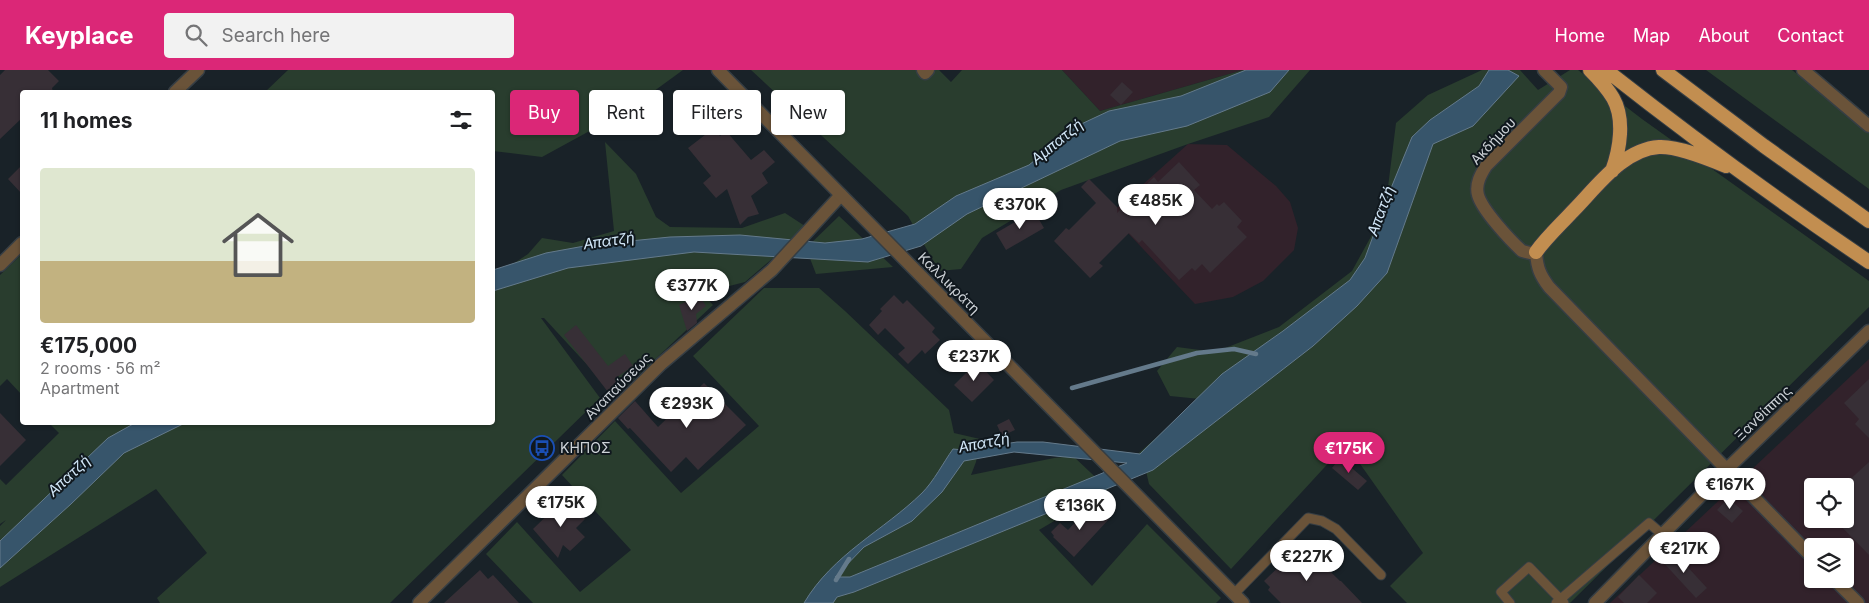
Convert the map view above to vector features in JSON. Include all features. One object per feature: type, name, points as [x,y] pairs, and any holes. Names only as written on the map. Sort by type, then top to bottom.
[{"type":"highway","points":[[1590,70],[1614,98],[1618,114],[1620,138],[1618,154],[1612,171]]},
{"type":"highway","points":[[1606,70],[1661,114],[1869,262]]},
{"type":"highway","points":[[1663,70],[1771,152],[1869,221]]},
{"type":"highway","points":[[1667,70],[1680,84]]},
{"type":"highway","points":[[1536,252],[1612,171],[1633,155],[1647,149],[1661,147],[1678,150],[1747,175]]},
{"type":"street","points":[[177,90],[198,70]]},
{"type":"street","name":"Καλλικράτη","points":[[718,70],[1238,599]]},
{"type":"street","points":[[923,70],[925,73],[928,70]]},
{"type":"street","name":"Ακδήμου","points":[[1536,252],[1530,254],[1522,251],[1483,206],[1478,194],[1479,178],[1486,166],[1559,94],[1561,87],[1544,70]]},
{"type":"street","points":[[1803,70],[1869,126]]},
{"type":"street","name":"Αναπαύσεως","points":[[419,603],[661,364],[772,270],[841,195]]},
{"type":"street","points":[[0,265],[20,245]]},
{"type":"street","points":[[1536,252],[1536,265],[1540,276],[1549,287],[1804,549]]},
{"type":"street","name":"Ξανθίππης","points":[[1595,603],[1727,469],[1869,330]]},
{"type":"street","points":[[1843,588],[1858,603]]},
{"type":"lane","points":[[1238,599],[1308,518],[1322,521],[1336,529],[1381,575]]},
{"type":"lane","points":[[1510,603],[1501,592],[1528,567],[1560,602],[1649,523],[1663,535]]},
{"type":"shaded area","points":[[1062,70],[1243,70],[1100,111]]},
{"type":"shaded area","points":[[1188,144],[1227,145],[1276,186],[1290,202],[1298,228],[1294,250],[1263,281],[1233,297],[1195,304],[1110,214]]},
{"type":"shaded area","points":[[1869,359],[1869,603],[1610,603]]},
{"type":"green space","points":[[288,70],[683,70],[656,90],[589,90],[589,131],[542,157],[495,151],[495,90],[267,90]]},
{"type":"green space","points":[[751,70],[939,70],[951,82],[962,70],[1062,70],[1100,111],[1243,70],[1310,70],[1269,117],[1061,190],[982,238],[961,269],[939,271],[908,216],[821,135],[845,135],[845,90],[773,90]]},
{"type":"green space","points":[[1482,70],[1520,70],[1538,90],[1570,70],[1578,70],[1642,119],[1869,281],[1869,307],[1570,603],[1407,603],[1390,586],[1423,553],[1346,444],[1231,569],[1149,484],[1146,471],[1132,459],[1200,399],[1170,396],[1157,371],[1177,347],[1215,352],[1279,327],[1352,271],[1385,211],[1396,123],[1428,95]]},
{"type":"green space","points":[[1706,70],[1792,70],[1869,129],[1869,189]]},
{"type":"green space","points":[[605,142],[636,174],[656,217],[670,227],[742,228],[785,213],[808,228],[745,282],[702,293],[713,305],[616,396],[544,318],[541,318],[600,398],[390,603],[160,603],[157,598],[207,553],[156,489],[0,587],[0,526],[6,520],[0,524],[0,479],[6,485],[59,433],[51,425],[495,425],[495,276],[528,254],[542,238],[573,243],[614,231]]},
{"type":"green space","points":[[839,216],[893,267],[816,274],[806,248]]},
{"type":"green space","points":[[20,256],[20,393],[7,379],[0,386],[0,275]]},
{"type":"green space","points":[[764,288],[819,288],[845,311],[949,410],[954,433],[980,439],[976,462],[971,475],[1054,458],[1073,456],[1108,489],[1039,530],[1092,586],[1147,524],[1221,598],[1216,603],[533,603],[486,554],[517,522],[580,592],[631,550],[562,475],[615,421],[681,493],[759,426],[693,356]]},
{"type":"water","points":[[1246,70],[1289,70],[1270,92],[1187,126],[1120,141],[967,214],[921,246],[868,262],[694,252],[568,268],[495,290],[495,269],[546,253],[590,245],[670,237],[740,235],[825,243],[862,239],[915,224],[956,196],[1029,165],[1077,126],[1109,111],[1181,96]]},
{"type":"water","points":[[1489,70],[1508,70],[1519,76],[1473,126],[1433,144],[1387,273],[1357,306],[1313,346],[1153,470],[854,592],[837,597],[833,603],[804,603],[829,570],[922,493],[953,449],[964,450],[1017,442],[1043,442],[1140,454],[1222,374],[1350,280],[1365,258],[1412,137],[1430,120],[1479,86]],"holes":[[[1014,452],[1127,463],[850,577],[835,577],[864,547],[912,521],[942,492],[964,461]]]},
{"type":"water","points":[[131,425],[181,425],[124,453],[0,568],[0,541],[108,438]]},
{"type":"building","points":[[5,70],[48,70],[59,81],[52,88],[52,90],[20,90],[20,120],[0,139],[0,75]]},
{"type":"building","points":[[1122,82],[1133,92],[1121,105],[1110,95]]},
{"type":"building","points":[[705,135],[729,135],[751,160],[764,150],[775,162],[762,173],[768,183],[751,196],[759,214],[748,217],[740,225],[727,189],[716,198],[703,183],[711,176],[688,148]]},
{"type":"building","points":[[1179,162],[1200,185],[1194,190],[1212,209],[1217,204],[1219,206],[1224,202],[1242,221],[1237,227],[1247,237],[1210,273],[1202,264],[1195,271],[1192,268],[1179,280],[1142,240],[1139,243],[1129,233],[1099,263],[1103,266],[1090,278],[1054,241],[1066,228],[1069,230],[1096,203],[1081,187],[1089,179],[1117,207],[1117,213],[1154,177],[1158,182]]},
{"type":"building","points":[[20,167],[20,192],[8,179]]},
{"type":"building","points":[[1034,211],[1044,228],[1006,250],[996,233]]},
{"type":"building","points":[[699,295],[706,306],[696,314],[697,323],[687,331],[679,305]]},
{"type":"building","points":[[894,295],[903,304],[907,300],[935,328],[932,332],[940,340],[925,354],[922,350],[908,364],[898,354],[905,348],[885,328],[878,335],[869,325],[882,311],[880,309]]},
{"type":"building","points":[[576,325],[608,366],[625,354],[633,366],[617,377],[621,382],[608,392],[564,335]]},
{"type":"building","points":[[977,362],[994,380],[972,402],[954,385]]},
{"type":"building","points":[[1869,379],[1869,438],[1855,424],[1859,419],[1844,403]]},
{"type":"building","points":[[704,383],[746,425],[698,470],[686,457],[671,472],[630,428],[628,429],[618,418],[635,401],[658,427]]},
{"type":"building","points":[[0,413],[26,440],[0,466]]},
{"type":"building","points":[[1009,419],[1015,430],[1002,436],[997,425]]},
{"type":"building","points":[[1340,458],[1367,481],[1358,490],[1332,468]]},
{"type":"building","points":[[1869,462],[1869,555],[1843,528],[1854,528],[1854,478],[1852,478]]},
{"type":"building","points":[[565,498],[585,519],[576,528],[585,537],[570,551],[563,545],[558,558],[533,529]]},
{"type":"building","points":[[1728,498],[1743,511],[1732,523],[1717,510]]},
{"type":"building","points":[[1092,504],[1109,519],[1074,557],[1053,537],[1051,532],[1060,523],[1068,530]]},
{"type":"building","points":[[1302,544],[1362,603],[1281,603],[1268,590],[1270,587],[1264,581]]},
{"type":"building","points":[[1672,550],[1707,588],[1696,598],[1661,560]]},
{"type":"building","points":[[480,570],[488,579],[493,575],[519,603],[444,603]]},
{"type":"building","points":[[1639,575],[1657,593],[1647,603],[1624,603],[1618,597]]},
{"type":"waterway","name":"Απατζή","points":[[1072,388],[1197,353],[1234,349],[1256,354]]},
{"type":"waterway","name":"Απατζή","points":[[836,580],[849,559]]},
{"type":"place","name":"ΚΗΠΟΣ","points":[[542,448]]},
{"type":"water label","name":"Αμπατζή","points":[[1057,142]]}]
